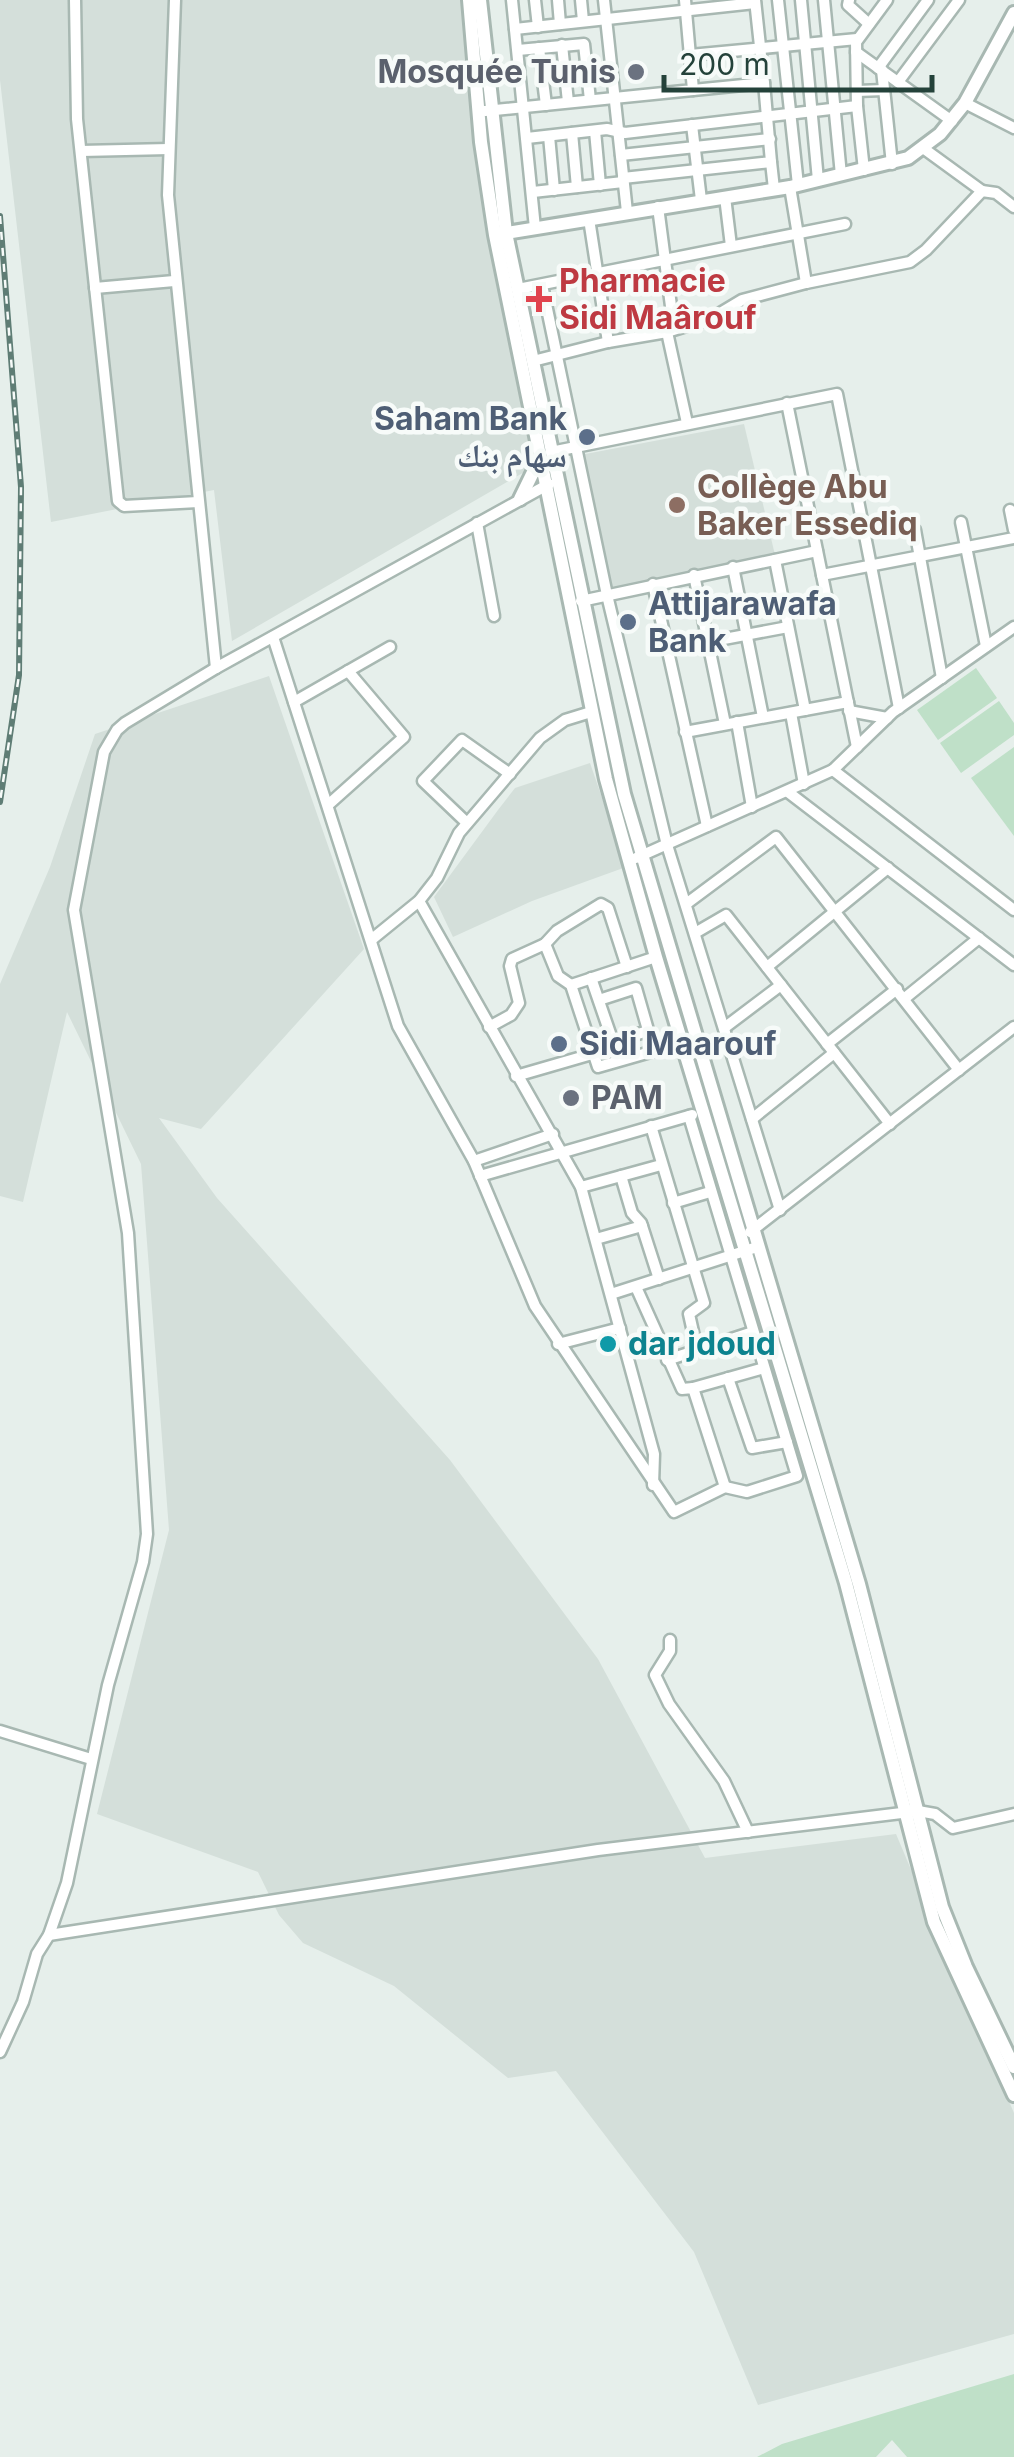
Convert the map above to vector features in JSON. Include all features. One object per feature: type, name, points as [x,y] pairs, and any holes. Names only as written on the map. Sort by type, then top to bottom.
[{"type":"street","points":[[75,0],[75,85],[118,501],[124,506],[198,502]]},
{"type":"street","points":[[175,0],[168,195],[216,668]]},
{"type":"street","points":[[469,0],[500,234],[624,794],[656,957],[701,1107],[746,1233],[859,1584],[940,1939],[1014,2095]]},
{"type":"street","points":[[480,0],[485,111]]},
{"type":"street","points":[[512,0],[535,228]]},
{"type":"street","points":[[535,0],[538,26]]},
{"type":"street","points":[[558,0],[560,24]]},
{"type":"street","points":[[581,0],[583,22]]},
{"type":"street","points":[[604,0],[627,212]]},
{"type":"street","points":[[778,0],[806,283]]},
{"type":"street","points":[[802,0],[818,180]]},
{"type":"street","points":[[824,0],[842,175]]},
{"type":"street","points":[[849,0],[848,5],[868,24]]},
{"type":"street","points":[[864,170],[857,106],[857,38],[887,0]]},
{"type":"street","points":[[892,164],[880,69],[928,0]]},
{"type":"street","points":[[898,82],[957,1]]},
{"type":"street","points":[[516,29],[686,5],[755,2],[774,189]]},
{"type":"street","points":[[686,5],[693,90]]},
{"type":"street","points":[[500,234],[794,186],[892,164],[923,148],[952,121],[1014,13]]},
{"type":"street","points":[[690,55],[857,38]]},
{"type":"street","points":[[562,45],[568,102]]},
{"type":"street","points":[[518,50],[585,46],[590,100]]},
{"type":"street","points":[[539,48],[546,105]]},
{"type":"street","points":[[856,52],[952,121]]},
{"type":"street","points":[[485,111],[764,83]]},
{"type":"street","points":[[857,90],[884,90]]},
{"type":"street","points":[[965,104],[1014,128]]},
{"type":"street","points":[[527,138],[595,130],[625,133],[857,106]]},
{"type":"street","points":[[692,125],[701,200]]},
{"type":"street","points":[[595,130],[600,185]]},
{"type":"street","points":[[572,133],[577,187]]},
{"type":"street","points":[[548,136],[554,190]]},
{"type":"street","points":[[620,156],[770,139]]},
{"type":"street","points":[[923,148],[982,190],[996,193],[1014,207]]},
{"type":"street","points":[[81,151],[169,149]]},
{"type":"street","points":[[533,192],[771,162]]},
{"type":"street","points":[[533,361],[671,330],[712,318],[742,300],[806,283],[910,262],[982,190]]},
{"type":"street","points":[[724,197],[731,246]]},
{"type":"street","points":[[658,207],[667,260],[671,330],[687,423]]},
{"type":"street","points":[[589,218],[608,342]]},
{"type":"street","points":[[518,290],[845,224]]},
{"type":"street","points":[[500,234],[518,290],[533,361],[546,455],[520,499]]},
{"type":"street","points":[[94,288],[174,281]]},
{"type":"street","points":[[542,285],[607,595],[667,845],[780,1210]]},
{"type":"street","points":[[546,455],[838,395],[899,708]]},
{"type":"street","points":[[786,403],[857,747]]},
{"type":"street","points":[[0,2052],[23,2002],[38,1954],[50,1935],[67,1883],[91,1759],[147,1534],[128,1234],[76,924],[75,897],[100,769],[110,740],[125,723],[216,668],[552,482]]},
{"type":"street","points":[[273,637],[398,1026],[474,1160],[532,1300],[558,1344],[674,1512],[725,1488],[747,1492],[797,1477],[710,1192],[701,1107],[636,858],[591,712],[552,482]]},
{"type":"street","points":[[1010,510],[1014,530]]},
{"type":"street","points":[[962,522],[986,646]]},
{"type":"street","points":[[477,523],[494,616]]},
{"type":"street","points":[[915,530],[942,678]]},
{"type":"street","points":[[822,576],[1014,538]]},
{"type":"street","points":[[582,600],[817,551]]},
{"type":"street","points":[[774,560],[805,710]]},
{"type":"street","points":[[733,567],[763,718]]},
{"type":"street","points":[[694,575],[725,724]]},
{"type":"street","points":[[653,584],[707,826]]},
{"type":"street","points":[[708,642],[788,626]]},
{"type":"street","points":[[636,858],[832,770],[886,718],[1014,627]]},
{"type":"street","points":[[294,702],[390,647]]},
{"type":"street","points":[[328,805],[404,737],[348,671]]},
{"type":"street","points":[[685,732],[805,710],[849,707],[886,718]]},
{"type":"street","points":[[371,940],[419,901],[436,878],[450,845],[553,727],[591,712]]},
{"type":"street","points":[[791,713],[804,784]]},
{"type":"street","points":[[738,722],[752,808]]},
{"type":"street","points":[[468,823],[423,782],[462,740],[510,774]]},
{"type":"street","points":[[832,770],[1013,908]]},
{"type":"street","points":[[788,792],[1014,965]]},
{"type":"street","points":[[686,904],[776,837],[960,1070]]},
{"type":"street","points":[[767,967],[888,868]]},
{"type":"street","points":[[419,901],[581,1186],[654,1454],[653,1486]]},
{"type":"street","points":[[489,1027],[512,1014],[519,1003],[510,966],[512,958],[545,944],[604,904],[627,966]]},
{"type":"street","points":[[695,933],[724,914],[890,1124]]},
{"type":"street","points":[[752,1119],[830,1048],[979,938]]},
{"type":"street","points":[[545,944],[561,980],[571,985],[656,957]]},
{"type":"street","points":[[592,978],[612,1042]]},
{"type":"street","points":[[571,985],[599,1068],[682,1042]]},
{"type":"street","points":[[724,1028],[782,985]]},
{"type":"street","points":[[599,1000],[636,988],[654,1051]]},
{"type":"street","points":[[746,1233],[1014,1027]]},
{"type":"street","points":[[516,1076],[648,1030]]},
{"type":"street","points":[[480,1176],[651,1126],[701,1107]]},
{"type":"street","points":[[651,1126],[704,1303],[689,1314],[697,1350]]},
{"type":"street","points":[[474,1160],[552,1134]]},
{"type":"street","points":[[581,1186],[661,1165]]},
{"type":"street","points":[[621,1176],[659,1279]]},
{"type":"street","points":[[674,1203],[710,1192]]},
{"type":"street","points":[[596,1239],[642,1226]]},
{"type":"street","points":[[611,1294],[751,1249]]},
{"type":"street","points":[[636,1287],[682,1390],[764,1368]]},
{"type":"street","points":[[558,1344],[620,1328]]},
{"type":"street","points":[[667,1360],[753,1332]]},
{"type":"street","points":[[728,1378],[752,1448],[787,1442]]},
{"type":"street","points":[[694,1388],[725,1488]]},
{"type":"street","points":[[670,1640],[670,1650],[656,1675],[674,1712],[724,1782],[748,1832]]},
{"type":"street","points":[[0,1731],[91,1759]]},
{"type":"street","points":[[50,1935],[414,1877],[748,1832],[913,1812],[935,1814],[953,1828],[1014,1814]]},
{"type":"street","points":[[913,1812],[952,1935],[1014,2068]]},
{"type":"shaded area","points":[[0,0],[485,0],[533,467],[232,641],[214,490],[51,522],[0,80]]},
{"type":"shaded area","name":"Collège Abu Baker Essediq","points":[[744,424],[775,555],[609,591],[580,455]]},
{"type":"shaded area","points":[[269,676],[364,949],[201,1129],[159,1118],[217,1198],[450,1460],[598,1659],[705,1858],[896,1834],[1014,2113],[1014,2334],[758,2405],[694,2252],[556,2071],[508,2078],[394,1986],[303,1943],[279,1915],[258,1872],[97,1814],[169,1530],[141,1164],[67,1012],[23,1202],[0,1196],[0,984],[50,867],[95,734]]},
{"type":"shaded area","points":[[590,763],[626,867],[532,901],[453,937],[434,897],[515,788]]},
{"type":"green space","points":[[976,668],[997,698],[938,740],[917,710]]},
{"type":"green space","points":[[999,701],[1014,723],[1014,735],[961,773],[940,743]]},
{"type":"green space","points":[[1014,747],[1014,836],[971,778]]},
{"type":"green space","points":[[1014,2374],[1014,2457],[907,2457],[892,2440],[876,2457],[757,2457],[782,2444]]},
{"type":"railway","points":[[0,216],[21,487],[19,675],[0,802]]},
{"type":"place","name":"Mosquée Tunis","points":[[636,72]]},
{"type":"place","name":"Pharmacie Sidi Maârouf","points":[[539,299]]},
{"type":"place","name":"Saham Bank سهام بنك","points":[[587,437]]},
{"type":"place","name":"Collège Abu Baker Essediq","points":[[677,505]]},
{"type":"place","name":"Attijarawafa Bank","points":[[628,622]]},
{"type":"place","name":"Sidi Maarouf","points":[[559,1044]]},
{"type":"place","name":"PAM","points":[[571,1098]]},
{"type":"place","name":"dar jdoud","points":[[608,1344]]}]
